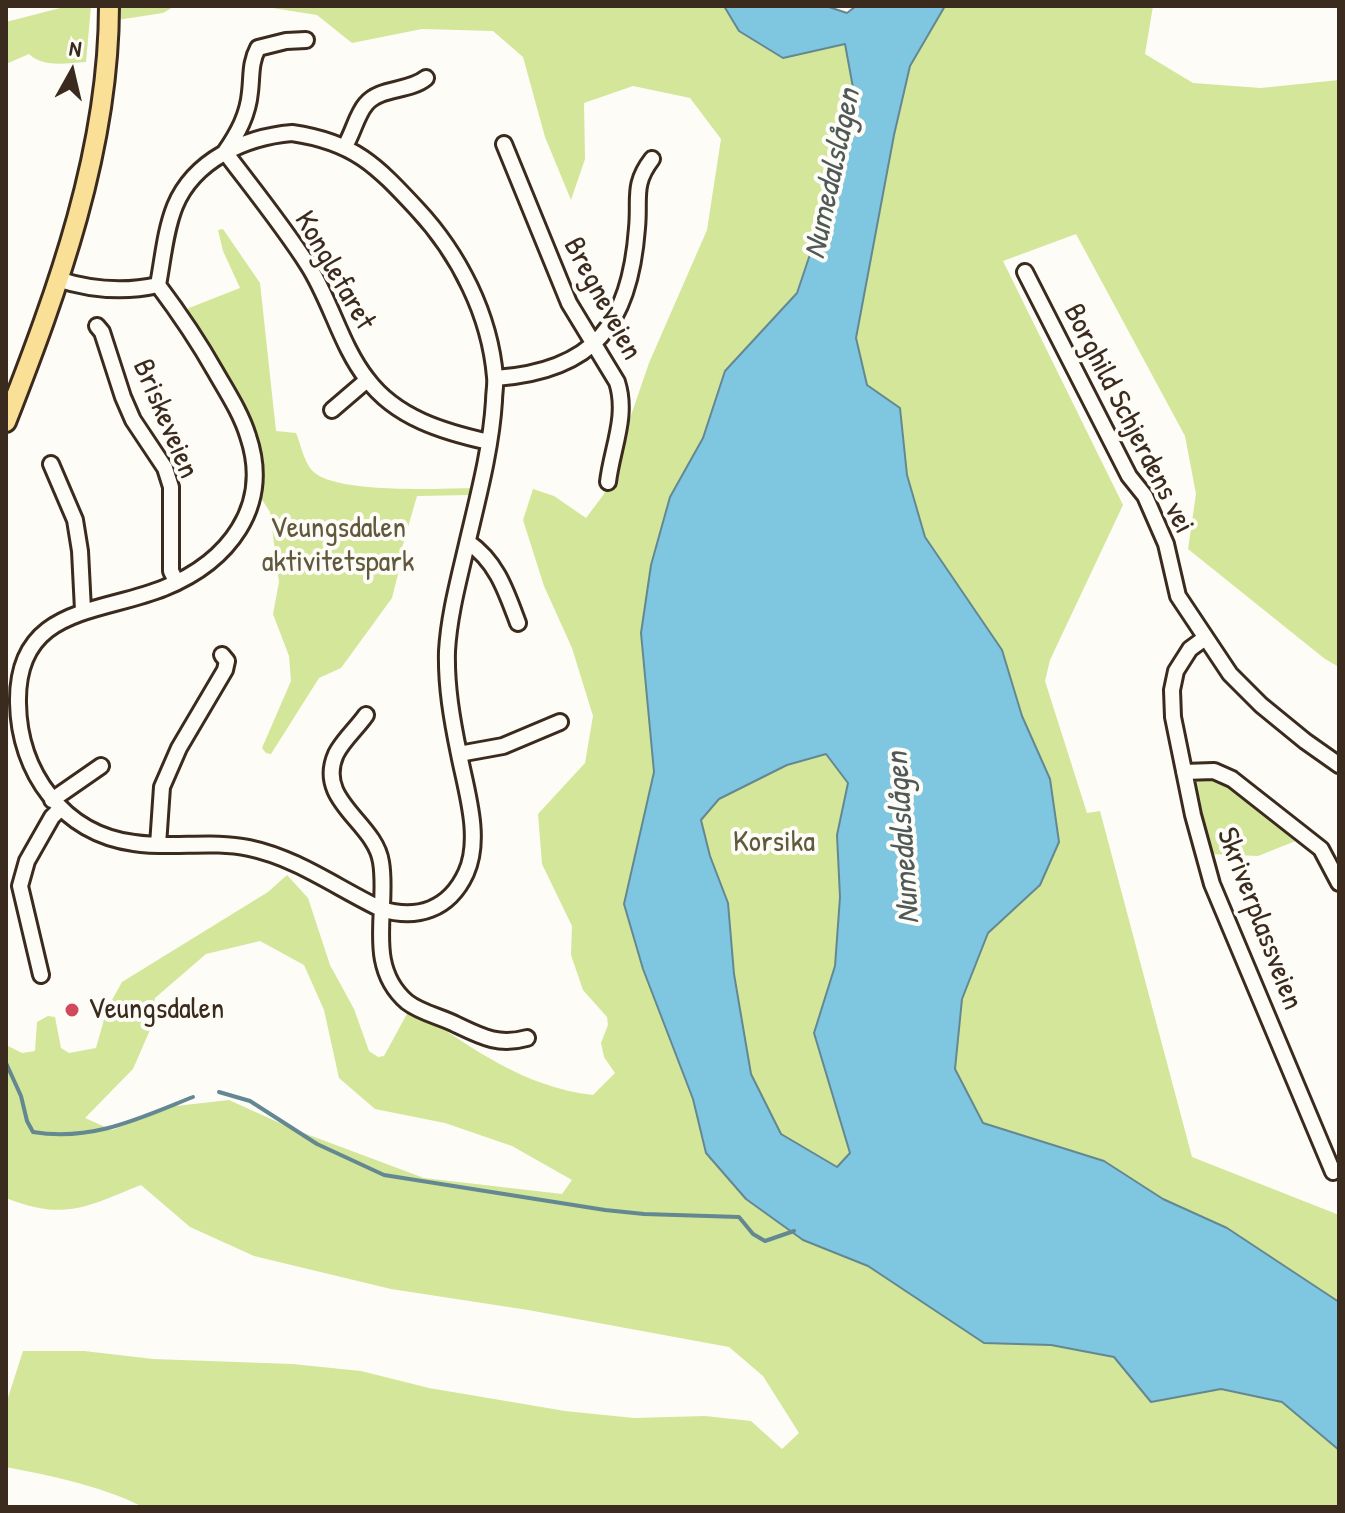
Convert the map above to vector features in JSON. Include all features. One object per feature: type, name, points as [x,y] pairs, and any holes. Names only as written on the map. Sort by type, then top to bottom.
[{"type":"main road","points":[[6,422],[57,279],[95,143],[106,65],[109,6]]},
{"type":"street","points":[[225,152],[243,122],[250,92],[251,61],[258,48],[306,40]]},
{"type":"street","points":[[345,146],[364,105],[375,97],[417,85],[426,78]]},
{"type":"street","points":[[292,133],[317,136],[345,146],[391,181],[452,251],[485,326],[496,378],[489,442],[458,583],[447,652],[449,696],[472,830],[472,855],[466,875],[455,891],[433,909],[409,915],[381,909],[302,867],[265,852],[217,845],[158,845],[112,839],[81,825],[56,804],[34,773],[20,726],[18,688],[23,665],[41,635],[83,610],[163,588],[212,560],[238,532],[252,500],[254,466],[243,421],[201,347],[158,285],[176,203],[197,175],[225,152],[254,139],[292,133]]},
{"type":"street","name":"Bregneveien","points":[[504,144],[563,291],[617,382],[622,413],[608,482]]},
{"type":"street","name":"Konglefaret","points":[[225,152],[308,265],[367,380],[396,407],[423,422],[448,433],[489,442]]},
{"type":"street","points":[[496,378],[535,373],[557,366],[594,345],[624,297],[637,228],[637,186],[652,159]]},
{"type":"street","name":"Borghild Schjerdens vei","points":[[1025,272],[1129,476],[1145,496],[1166,544],[1178,596],[1230,674],[1261,705],[1339,765]]},
{"type":"street","points":[[57,279],[97,289],[140,289],[158,285]]},
{"type":"street","name":"Briskeveien","points":[[97,326],[108,346],[128,408],[165,468],[171,487],[171,571],[176,581]]},
{"type":"street","points":[[332,410],[367,380]]},
{"type":"street","points":[[51,464],[75,520],[83,610]]},
{"type":"street","points":[[468,542],[490,560],[501,578],[518,623]]},
{"type":"street","name":"Skriverplassveien","points":[[1205,638],[1190,649],[1176,671],[1172,690],[1173,717],[1184,772],[1212,884],[1333,1172]]},
{"type":"street","points":[[158,845],[162,787],[179,748],[225,670],[227,661],[222,655]]},
{"type":"street","points":[[366,715],[336,754],[332,781],[342,807],[373,843],[381,858],[381,956],[392,985],[409,1004],[489,1040],[512,1043],[527,1038]]},
{"type":"street","points":[[459,754],[522,746],[560,722]]},
{"type":"street","points":[[41,975],[20,886],[27,861],[56,804],[101,766]]},
{"type":"street","points":[[1184,772],[1214,771],[1232,779],[1321,849],[1339,883]]},
{"type":"green space","points":[[68,6],[91,6],[86,62],[48,63],[29,54],[6,64],[6,22]]},
{"type":"green space","points":[[120,6],[175,6],[163,13],[117,20]]},
{"type":"green space","points":[[260,6],[724,6],[739,31],[845,44],[854,93],[841,162],[796,293],[725,371],[703,438],[670,497],[651,565],[641,633],[654,772],[624,904],[693,1099],[706,1153],[746,1199],[803,1240],[868,1266],[984,1342],[1051,1345],[1114,1357],[1151,1402],[1221,1389],[1282,1402],[1339,1450],[1339,1507],[143,1507],[94,1487],[6,1467],[6,1404],[23,1351],[84,1351],[153,1359],[292,1364],[361,1371],[429,1388],[565,1411],[634,1418],[705,1416],[751,1421],[782,1449],[799,1433],[763,1376],[729,1347],[528,1310],[391,1289],[254,1256],[190,1227],[141,1185],[89,1205],[60,1210],[26,1205],[6,1198],[6,1045],[22,1053],[35,1051],[37,1022],[48,1016],[55,1017],[61,1048],[69,1053],[96,1048],[107,1009],[122,982],[268,892],[287,875],[308,898],[330,965],[354,1009],[369,1051],[378,1057],[384,1056],[408,1012],[417,1011],[500,1064],[544,1084],[593,1095],[615,1073],[604,1057],[601,1043],[608,1025],[607,1017],[583,990],[571,955],[572,926],[542,864],[538,814],[585,763],[593,716],[572,648],[544,586],[523,520],[533,489],[554,496],[586,518],[604,494],[649,363],[707,230],[721,139],[690,98],[633,86],[584,103],[585,159],[571,200],[545,137],[523,57],[493,31],[422,29],[352,43],[317,15]],"holes":[[[260,941],[304,965],[324,1010],[339,1078],[375,1109],[445,1123],[512,1146],[572,1180],[562,1194],[424,1178],[293,1129],[229,1100],[176,1106],[112,1130],[85,1118],[133,1069],[150,1030],[155,998],[206,954]]]},
{"type":"green space","points":[[945,6],[1153,6],[1145,54],[1193,83],[1261,88],[1339,80],[1339,667],[1188,549],[1196,494],[1185,436],[1076,234],[1003,261],[1123,505],[1050,660],[1045,681],[1087,813],[1100,811],[1192,1157],[1339,1215],[1339,1302],[1227,1228],[1163,1199],[1104,1161],[983,1123],[955,1069],[962,999],[988,933],[1040,885],[1059,841],[1050,779],[1022,716],[1002,650],[925,537],[907,475],[900,408],[867,385],[856,338],[910,66]]},
{"type":"green space","name":"Veungsdalen aktivitetspark","points":[[223,229],[260,283],[276,431],[296,433],[312,470],[327,479],[366,487],[471,488],[469,495],[417,496],[396,569],[399,570],[392,598],[341,668],[319,678],[271,754],[262,748],[291,681],[289,656],[273,614],[279,582],[270,512],[259,495],[249,418],[186,313],[189,308],[240,288],[223,251],[218,230]]},
{"type":"green space","name":"Korsika","points":[[826,754],[849,783],[837,835],[840,897],[835,966],[815,1033],[850,1153],[837,1168],[781,1134],[751,1074],[734,974],[728,903],[710,856],[701,820],[719,799],[787,765]]},
{"type":"green space","points":[[1209,777],[1225,783],[1298,840],[1258,856],[1208,854],[1193,783]]},
{"type":"water","name":"Numedalslågen","points":[[724,6],[826,6],[847,13],[856,6],[945,6],[910,66],[856,338],[867,385],[900,408],[907,475],[925,537],[1002,650],[1022,716],[1050,779],[1059,842],[1040,885],[988,933],[962,999],[955,1069],[983,1123],[1104,1161],[1163,1199],[1227,1228],[1339,1302],[1339,1450],[1282,1402],[1221,1389],[1151,1402],[1114,1357],[1051,1345],[984,1343],[868,1266],[803,1240],[746,1199],[706,1153],[693,1099],[643,969],[624,904],[654,772],[641,633],[651,565],[670,497],[703,438],[725,371],[797,293],[841,162],[854,93],[845,44],[783,58],[739,31]],"holes":[[[826,754],[848,783],[837,835],[840,897],[835,966],[814,1033],[850,1153],[837,1167],[781,1134],[751,1074],[734,974],[728,903],[710,856],[701,820],[719,799],[787,765]]]},
{"type":"waterway","points":[[6,1063],[33,1132],[75,1134],[96,1131],[135,1120],[193,1097]]},
{"type":"waterway","points":[[219,1092],[250,1101],[317,1144],[384,1175],[605,1210],[739,1217],[753,1234],[765,1241],[794,1231]]},
{"type":"place","name":"Veungsdalen","points":[[72,1010]]}]
